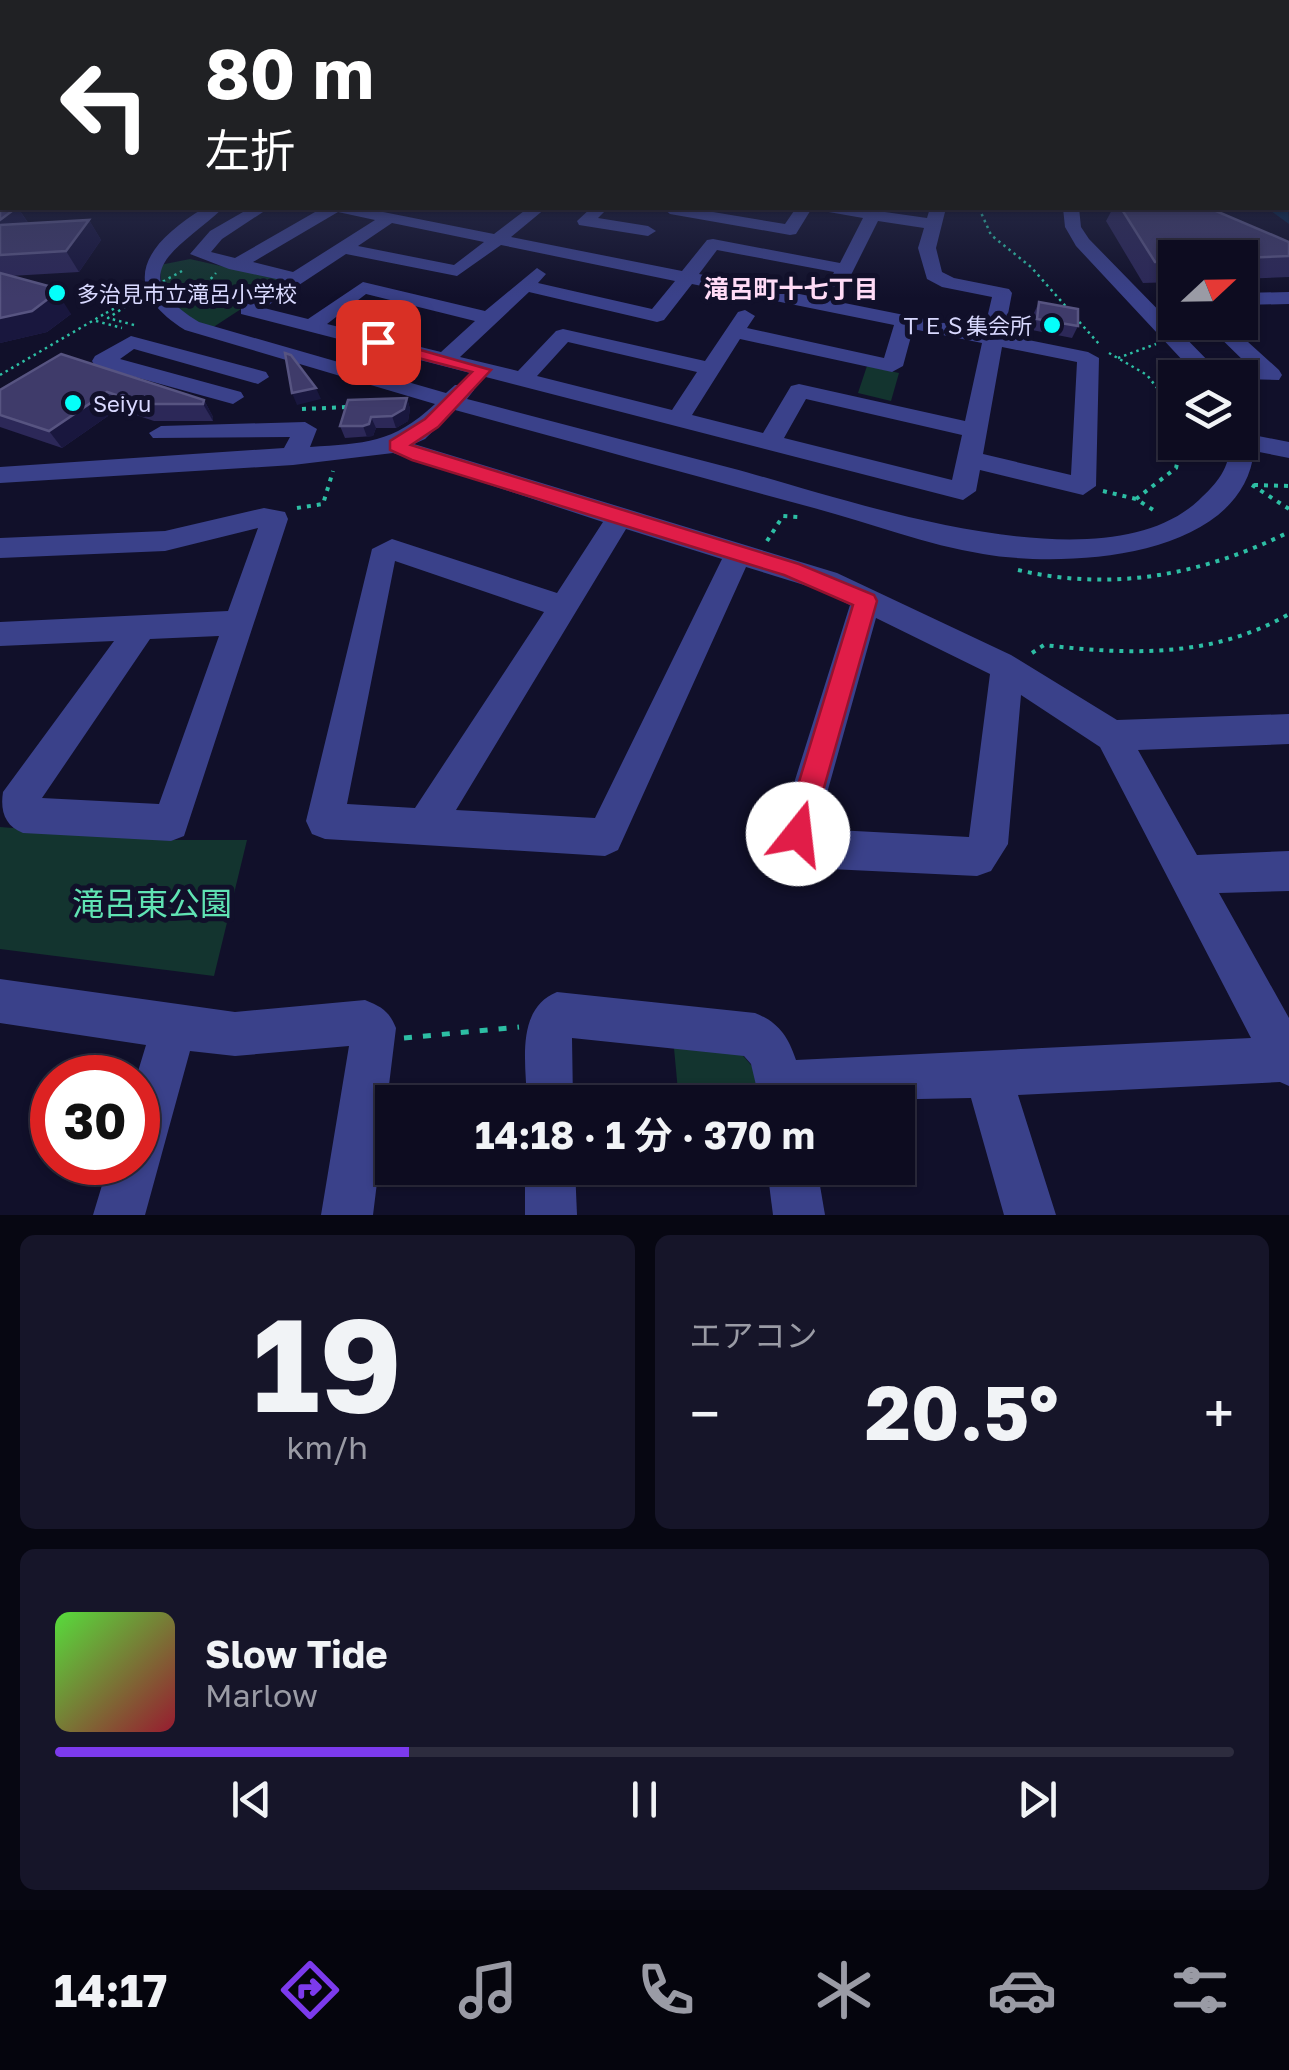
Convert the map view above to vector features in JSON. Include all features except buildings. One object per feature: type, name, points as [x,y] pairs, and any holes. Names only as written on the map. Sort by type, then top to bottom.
[{"type":"street","points":[[212,210],[175,235],[160,251],[152,269],[155,294],[170,316],[220,336],[451,402],[982,544],[1054,551],[1122,546],[1201,517],[1234,480],[1238,460]]},
{"type":"street","points":[[258,210],[216,235],[199,254],[232,271],[294,278]]},
{"type":"street","points":[[232,271],[329,210]]},
{"type":"street","points":[[352,210],[446,222],[499,239],[1088,358],[1084,486],[972,460]]},
{"type":"street","points":[[344,248],[457,271],[535,210]]},
{"type":"street","points":[[598,210],[584,221],[648,231]]},
{"type":"street","points":[[618,262],[669,210]]},
{"type":"street","points":[[682,210],[790,230],[803,210]]},
{"type":"street","points":[[390,217],[248,310],[963,491],[1002,293],[940,280],[929,261],[935,216],[844,210]]},
{"type":"street","points":[[1071,210],[1073,226],[1082,242],[1195,360]]},
{"type":"street","points":[[828,304],[873,214]]},
{"type":"street","points":[[524,286],[658,316],[713,244],[845,268]]},
{"type":"street","points":[[445,360],[561,251]]},
{"type":"street","points":[[311,326],[363,288],[488,318]]},
{"type":"street","points":[[678,418],[759,292]]},
{"type":"street","points":[[1258,299],[1289,298]]},
{"type":"street","points":[[735,332],[892,366],[906,320]]},
{"type":"street","points":[[522,380],[563,335],[711,369]]},
{"type":"street","points":[[157,376],[220,336]]},
{"type":"street","points":[[1234,340],[1280,382]]},
{"type":"street","points":[[233,396],[258,377],[132,342],[102,361],[250,403],[238,431]]},
{"type":"street","points":[[0,475],[338,455],[397,446],[431,423],[483,370]]},
{"type":"street","points":[[770,442],[799,391],[976,432]]},
{"type":"street","points":[[161,433],[305,429],[293,457]]},
{"type":"street","points":[[1258,441],[1289,450]]},
{"type":"street","points":[[397,446],[827,582],[1007,670],[1112,736],[1288,1060],[987,1072],[860,1085]]},
{"type":"street","points":[[424,826],[621,516]]},
{"type":"street","points":[[0,548],[166,541],[264,517],[275,520],[171,823],[23,815],[16,804],[142,626]]},
{"type":"street","points":[[562,606],[392,548],[382,556],[324,821],[605,837],[748,555]]},
{"type":"street","points":[[866,601],[798,834],[809,849],[978,857],[989,844],[1007,670]]},
{"type":"street","points":[[4,638],[240,622]]},
{"type":"street","points":[[1112,736],[1289,729]]},
{"type":"street","points":[[1189,875],[1289,871]]},
{"type":"street","points":[[0,1001],[235,1034],[364,1022],[374,1028],[347,1215]]},
{"type":"street","points":[[550,1085],[549,1024],[557,1014],[755,1035],[770,1051],[780,1085]]},
{"type":"street","points":[[160,1076],[174,1027]]},
{"type":"street","points":[[987,1072],[1030,1215]]},
{"type":"street","points":[[119,1215],[127,1185]]},
{"type":"street","points":[[550,1185],[550,1215]]},
{"type":"street","points":[[794,1185],[798,1215]]},
{"type":"path","points":[[979,210],[982,224],[998,242],[1028,263],[1115,358],[1148,375],[1158,391]]},
{"type":"path","points":[[96,321],[130,330],[137,326],[108,318],[155,294],[191,264]]},
{"type":"path","points":[[214,268],[216,275]]},
{"type":"path","points":[[0,374],[182,271]]},
{"type":"path","points":[[194,312],[189,303],[216,275],[232,271]]},
{"type":"path","points":[[1088,358],[1115,358],[1178,342]]},
{"type":"path","points":[[275,520],[302,506],[323,504],[338,455]]},
{"type":"path","points":[[1136,499],[1176,468],[1178,460]]},
{"type":"path","points":[[1084,486],[1136,499],[1180,526]]},
{"type":"path","points":[[1289,486],[1252,486],[1289,509]]},
{"type":"path","points":[[748,555],[782,516],[813,518],[825,504]]},
{"type":"path","points":[[982,544],[988,562],[1032,574],[1070,580],[1129,578],[1180,574],[1262,547],[1289,532]]},
{"type":"path","points":[[1007,670],[1044,645],[1111,654],[1195,648],[1273,625],[1289,614]]},
{"type":"path","points":[[373,1042],[549,1024]]},
{"type":"green space","points":[[190,259],[278,279],[278,285],[212,328],[192,320],[162,293],[160,265]]},
{"type":"green space","points":[[867,366],[899,373],[891,401],[858,393]]},
{"type":"green space","name":"滝呂東公園","points":[[0,827],[167,840],[247,840],[214,976],[0,949]]},
{"type":"green space","points":[[674,1048],[739,1051],[758,1073],[761,1085],[677,1085]]},
{"type":"waterway","points":[[1280,210],[1289,217]]},
{"type":"place","name":"多治見市立滝呂小学校","points":[[57,293]]},
{"type":"place","name":"ＴＥＳ集会所","points":[[1052,325]]},
{"type":"place","name":"Seiyu","points":[[73,403]]},
{"type":"district","name":"滝呂町十七丁目","points":[[791,288]]},
{"type":"route","points":[[378,342],[483,370],[431,423],[397,446],[792,570],[866,601],[798,834]]}]
